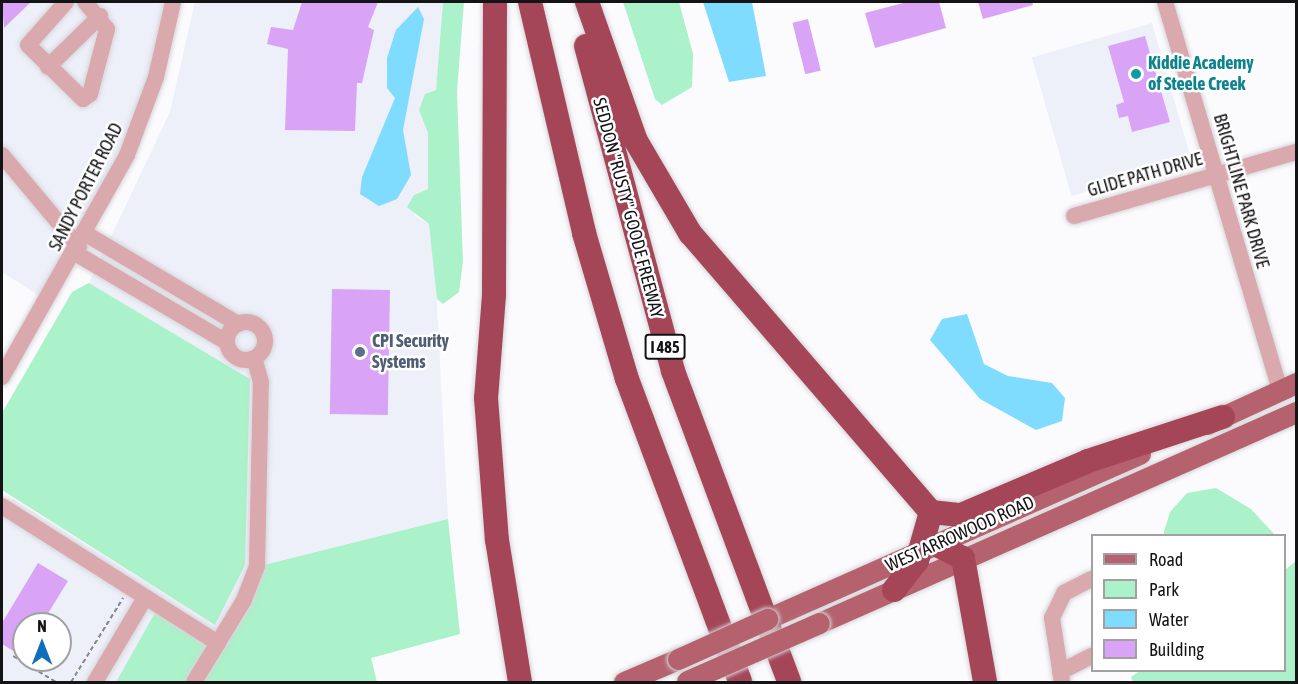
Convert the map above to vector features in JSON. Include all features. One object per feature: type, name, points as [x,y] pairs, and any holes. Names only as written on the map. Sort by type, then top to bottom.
[{"type":"highway","points":[[495,2],[494,283],[486,398],[497,540],[520,682]]},
{"type":"highway","name":"I 485","points":[[530,2],[584,233],[627,379],[740,682]]},
{"type":"highway","name":"SEDDON \"RUSTY\" GOODE FREEWAY","points":[[576,2],[652,304],[702,459],[789,682]]},
{"type":"highway","points":[[587,2],[636,141],[690,233],[931,512],[961,515],[1088,461],[1223,417]]},
{"type":"highway","points":[[894,590],[929,548],[931,512]]},
{"type":"highway","points":[[929,548],[963,558],[985,682]]},
{"type":"main road","name":"WEST ARROWOOD ROAD","points":[[624,682],[1288,387]]},
{"type":"main road","points":[[1130,482],[1140,469],[1277,406],[1288,387]]},
{"type":"main road","name":"WEST ARROWOOD ROAD","points":[[685,682],[1130,482],[1296,412]]},
{"type":"street","points":[[66,2],[28,40],[73,95],[83,99],[90,94],[107,29],[100,16],[85,2]]},
{"type":"street","name":"SANDY PORTER ROAD","points":[[2,377],[80,245],[145,111],[173,2]]},
{"type":"street","name":"BRIGHTLINE PARK DRIVE","points":[[1165,2],[1216,176],[1288,387]]},
{"type":"street","points":[[48,67],[100,16]]},
{"type":"street","name":"GLIDE PATH DRIVE","points":[[1074,216],[1296,152]]},
{"type":"street","points":[[2,154],[45,201],[52,219],[80,245],[151,297],[227,342],[238,358],[254,358],[264,347],[264,335],[250,323],[238,324],[162,279],[80,245]]},
{"type":"street","points":[[151,297],[162,279]]},
{"type":"street","points":[[227,342],[238,324]]},
{"type":"street","points":[[194,682],[249,590],[258,555],[261,382],[254,358]]},
{"type":"street","points":[[2,506],[143,601],[218,643]]},
{"type":"street","points":[[1091,580],[1065,593],[1052,618],[1061,677],[1091,657]]},
{"type":"street","points":[[94,682],[143,601]]},
{"type":"path","points":[[70,682],[123,597]]},
{"type":"path","points":[[39,672],[56,682]]},
{"type":"shaded area","points":[[2,2],[167,2],[150,76],[122,154],[41,297],[2,272]]},
{"type":"shaded area","points":[[195,2],[443,2],[436,91],[419,109],[428,133],[428,189],[414,195],[415,216],[429,224],[434,248],[448,519],[264,565],[251,605],[226,646],[156,612],[116,682],[2,682],[2,517],[12,498],[215,625],[250,379],[89,283],[170,112]]},
{"type":"shaded area","points":[[1152,23],[1192,161],[1072,196],[1032,57]]},
{"type":"green space","points":[[443,2],[464,2],[457,91],[463,262],[459,292],[443,304],[437,299],[429,224],[407,207],[414,195],[428,189],[428,133],[419,110],[425,94],[436,90]]},
{"type":"green space","points":[[623,2],[679,2],[693,54],[692,87],[662,105],[655,99]]},
{"type":"green space","points":[[89,283],[250,379],[245,565],[215,625],[2,490],[2,413],[72,292]]},
{"type":"green space","points":[[1216,488],[1251,509],[1274,534],[1163,534],[1170,512],[1187,493]]},
{"type":"green space","points":[[448,519],[460,634],[371,658],[377,682],[116,682],[156,611],[226,646],[251,605],[264,565]]},
{"type":"green space","points":[[1296,561],[1296,682],[1133,682],[1131,677],[1138,672],[1286,672],[1286,569]]},
{"type":"water","points":[[703,2],[752,2],[766,76],[729,82]]},
{"type":"water","points":[[418,7],[424,19],[403,130],[411,175],[397,199],[379,206],[360,194],[362,177],[395,98],[387,88],[387,58],[396,30]]},
{"type":"water","points":[[967,314],[984,364],[1008,376],[1052,383],[1065,398],[1062,421],[1036,430],[980,399],[930,340],[942,319]]},
{"type":"building","points":[[2,2],[31,2],[4,28]]},
{"type":"building","points":[[302,2],[378,2],[368,27],[374,30],[362,83],[357,83],[355,131],[285,130],[288,49],[267,44],[271,27],[293,30]]},
{"type":"building","points":[[907,2],[939,2],[946,28],[875,48],[865,13]]},
{"type":"building","points":[[978,2],[1032,2],[1033,5],[983,19]]},
{"type":"building","points":[[808,19],[821,70],[805,74],[792,23]]},
{"type":"building","name":"Kiddie Academy of Steele Creek","points":[[1145,36],[1170,122],[1132,132],[1128,116],[1119,118],[1116,105],[1124,102],[1108,46]]},
{"type":"building","name":"CPI Security Systems","points":[[332,289],[390,290],[388,415],[330,414]]},
{"type":"building","points":[[38,563],[68,581],[49,612],[12,612],[12,650],[2,644],[2,623]]},
{"type":"place","name":"Kiddie Academy of Steele Creek","points":[[1136,74]]},
{"type":"place","name":"CPI Security Systems","points":[[360,352]]}]
